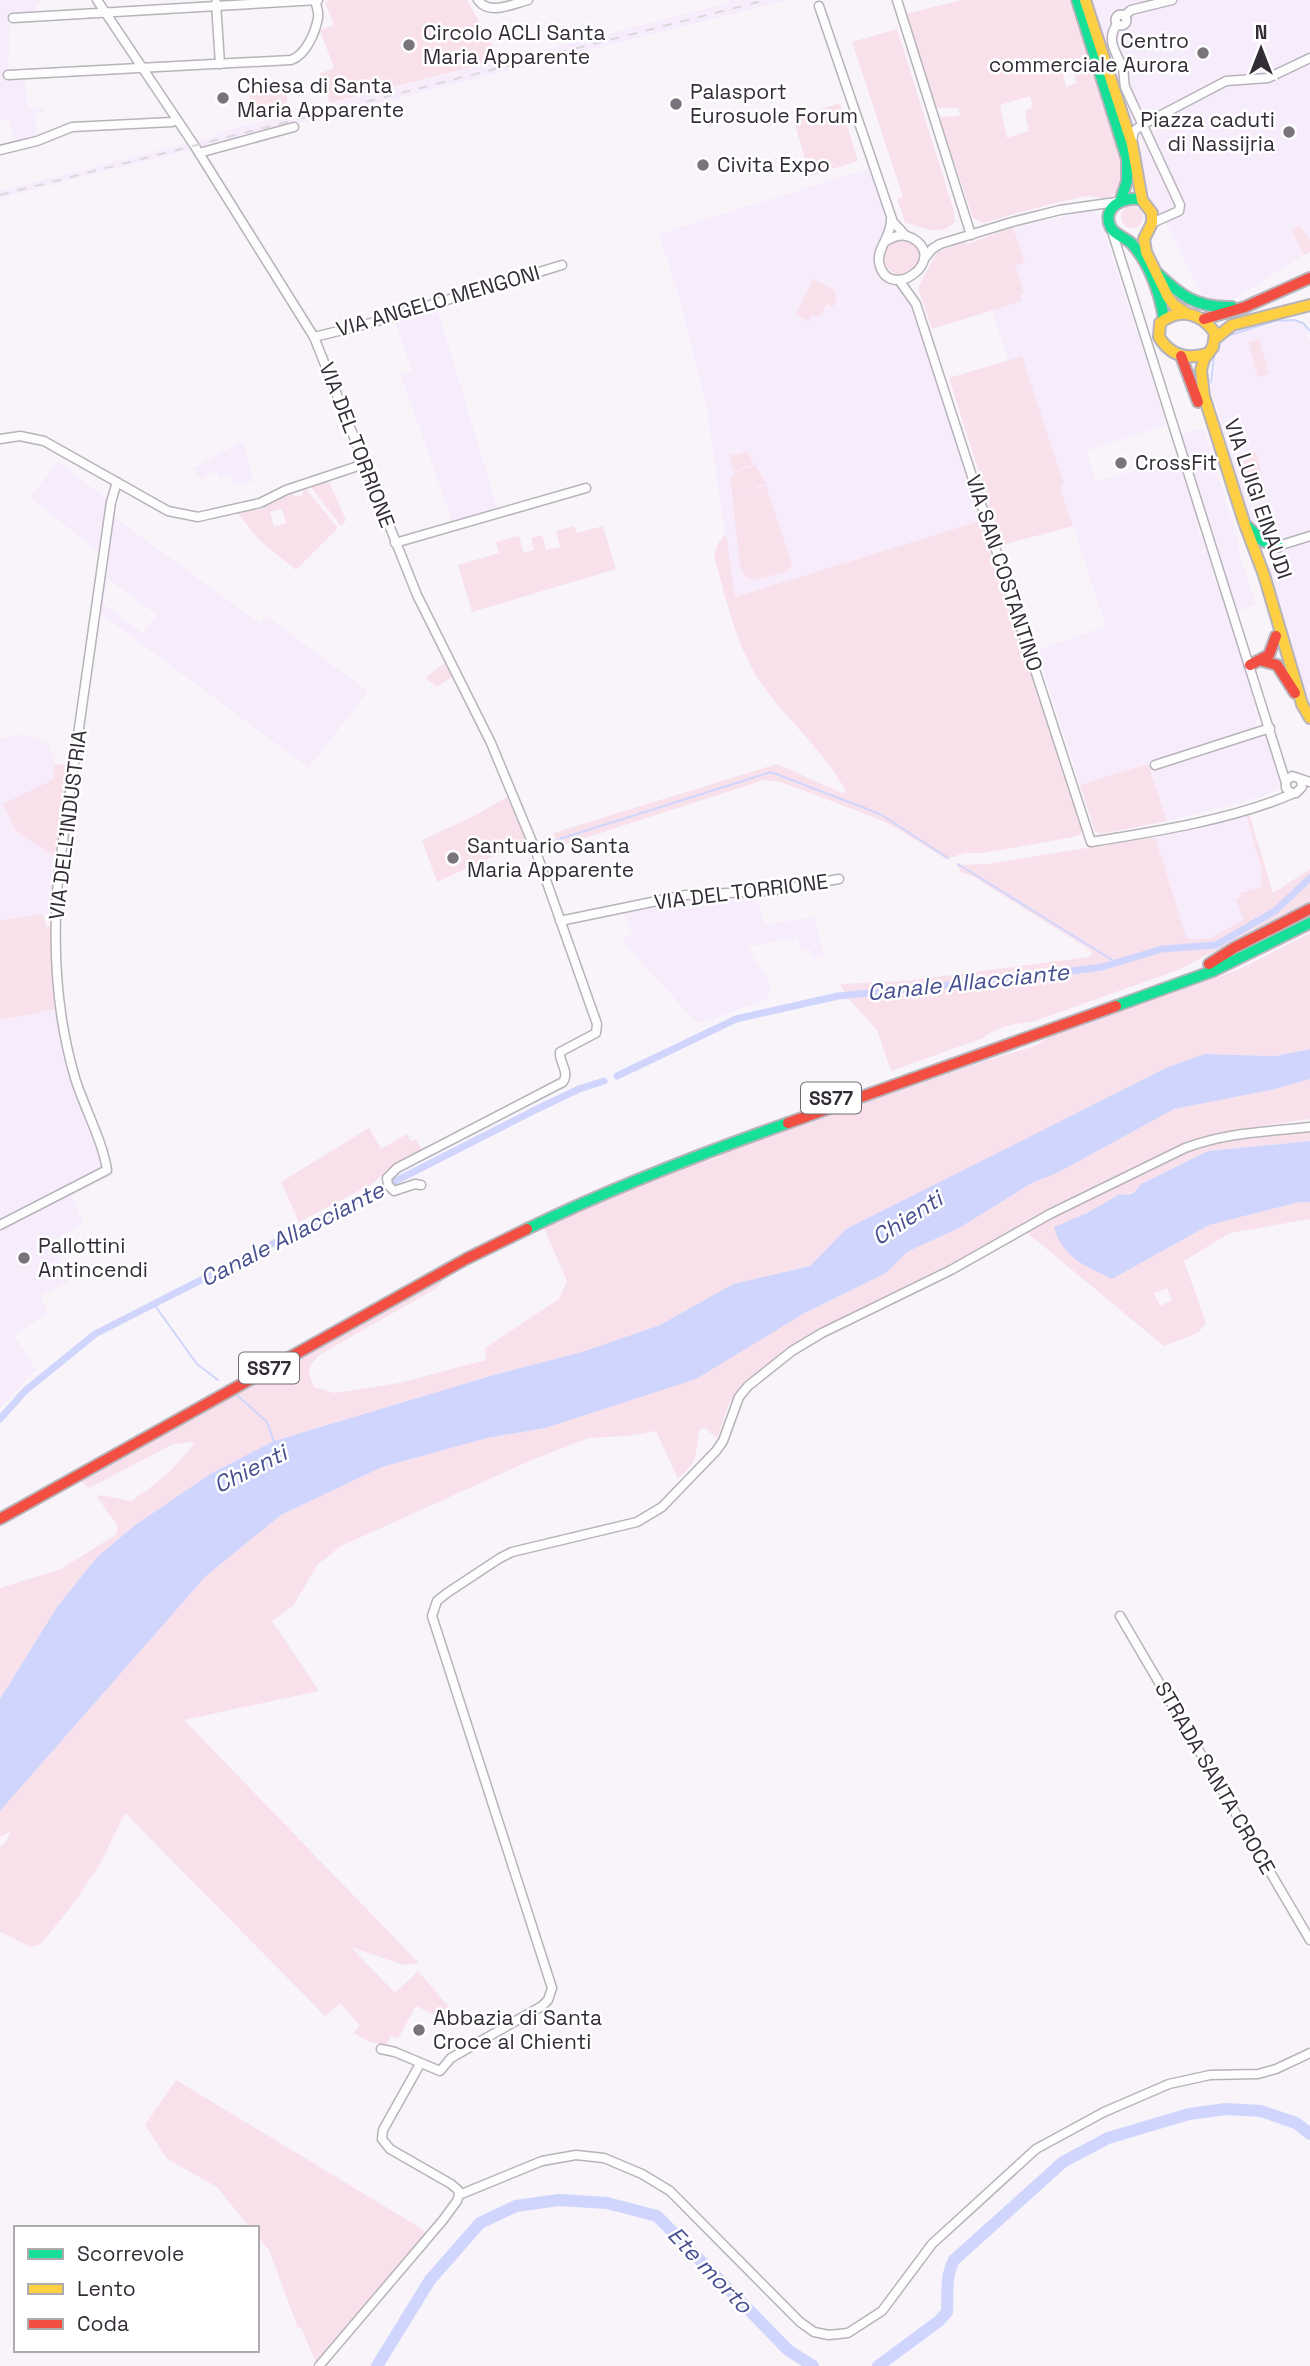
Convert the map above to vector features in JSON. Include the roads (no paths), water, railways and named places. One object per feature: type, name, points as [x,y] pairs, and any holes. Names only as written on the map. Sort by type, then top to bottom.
[{"type":"main road","points":[[1077,0],[1127,159],[1127,181],[1110,221]]},
{"type":"main road","points":[[1085,0],[1132,144],[1150,227],[1144,246],[1174,305],[1204,320],[1213,328],[1216,338],[1231,325],[1310,305]]},
{"type":"main road","points":[[1119,201],[1132,196],[1146,204]]},
{"type":"main road","name":"VIA LUIGI EINAUDI","points":[[1110,221],[1117,234],[1128,239],[1139,254],[1161,302],[1164,318],[1158,327],[1159,337],[1169,351],[1181,356],[1190,376],[1234,516],[1261,585],[1299,700]]},
{"type":"main road","points":[[1128,239],[1139,238],[1150,227]]},
{"type":"main road","points":[[1154,270],[1180,295],[1198,305],[1221,308],[1251,305]]},
{"type":"main road","points":[[1204,320],[1251,305],[1310,278]]},
{"type":"main road","points":[[1164,318],[1186,313]]},
{"type":"main road","name":"VIA LUIGI EINAUDI","points":[[1216,338],[1213,348],[1206,354],[1200,372],[1204,396],[1244,522],[1264,575],[1299,700]]},
{"type":"main road","points":[[1181,356],[1206,354]]},
{"type":"main road","points":[[1244,522],[1272,553],[1264,575]]},
{"type":"main road","points":[[1250,665],[1263,661],[1273,652],[1276,636]]},
{"type":"main road","points":[[1263,661],[1277,665],[1310,718]]},
{"type":"main road","points":[[1211,968],[1234,948],[1310,909]]},
{"type":"main road","name":"SS77","points":[[0,1519],[83,1468],[464,1256],[680,1162],[1211,968],[1310,915]]},
{"type":"main road","points":[[1211,968],[1243,962],[1310,926]]},
{"type":"main road","name":"SS77","points":[[0,1510],[46,1489]]},
{"type":"street","name":"VIA DEL TORRIONE","points":[[97,0],[199,153],[314,337],[424,611],[491,743],[535,849],[598,1028],[596,1033],[560,1052],[566,1072],[565,1079],[397,1168],[387,1178],[391,1190],[398,1191],[411,1185],[421,1185]]},
{"type":"street","points":[[478,0],[484,7],[491,9],[528,0]]},
{"type":"street","points":[[897,0],[971,235]]},
{"type":"street","points":[[1150,227],[1180,211],[1178,199],[1125,87],[1112,42],[1112,33],[1117,24],[1125,23],[1124,16],[1131,10],[1172,0]]},
{"type":"street","points":[[8,75],[287,61],[299,57],[304,51],[318,19],[317,1],[216,3],[13,18]]},
{"type":"street","points":[[216,3],[220,64]]},
{"type":"street","name":"VIA SAN COSTANTINO","points":[[819,6],[896,226],[906,236],[918,242]]},
{"type":"street","points":[[1132,144],[1133,133],[1142,125],[1226,82],[1268,78],[1310,58]]},
{"type":"street","points":[[1111,75],[1124,76]]},
{"type":"street","points":[[0,150],[37,141],[72,127],[176,119]]},
{"type":"street","points":[[199,153],[294,127]]},
{"type":"street","points":[[923,259],[940,244],[1024,219],[1119,201]]},
{"type":"street","points":[[1146,204],[1176,212]]},
{"type":"street","points":[[1095,205],[1105,210],[1110,221],[1280,763],[1298,785]]},
{"type":"street","name":"VIA SAN COSTANTINO","points":[[891,214],[891,229],[880,251],[881,266],[890,277],[899,280],[916,304]]},
{"type":"street","points":[[886,241],[897,236],[906,236]]},
{"type":"street","points":[[918,242],[940,244]]},
{"type":"street","points":[[918,242],[923,259]]},
{"type":"street","points":[[1121,261],[1122,251],[1132,250],[1139,254]]},
{"type":"street","name":"VIA SAN COSTANTINO","points":[[923,259],[916,274],[916,304],[1091,842],[1161,830],[1247,809],[1275,800],[1298,785]]},
{"type":"street","name":"VIA ANGELO MENGONI","points":[[314,337],[371,323],[562,265]]},
{"type":"street","points":[[899,280],[916,274]]},
{"type":"street","points":[[0,439],[20,436],[44,441],[168,511],[198,517],[262,503],[286,490],[364,464]]},
{"type":"street","name":"VIA DELL'INDUSTRIA","points":[[0,1225],[107,1170],[78,1089],[66,1042],[58,992],[55,918],[59,869],[107,542],[110,502],[117,482]]},
{"type":"street","points":[[395,543],[586,488]]},
{"type":"street","points":[[1272,553],[1310,536]]},
{"type":"street","points":[[1155,765],[1269,728]]},
{"type":"street","name":"VIA DEL TORRIONE","points":[[560,920],[686,895],[771,891],[839,879]]},
{"type":"street","points":[[381,2049],[396,2052],[440,2071],[451,2058],[541,2006],[548,2000],[552,1988],[432,1616],[437,1601],[512,1552],[637,1522],[662,1507],[716,1451],[723,1441],[739,1398],[748,1387],[792,1351],[822,1333],[951,1270],[1050,1214],[1185,1148],[1252,1131],[1310,1126]]},
{"type":"street","name":"STRADA SANTA CROCE","points":[[1120,1616],[1310,1940]]},
{"type":"street","points":[[459,2195],[542,2161],[576,2155],[604,2158],[642,2174],[670,2191],[800,2322],[814,2332],[848,2333],[882,2311],[932,2244],[1036,2149],[1104,2112],[1169,2084],[1210,2075],[1258,2074],[1276,2069],[1310,2053]]},
{"type":"street","points":[[319,2366],[457,2201],[458,2190],[451,2184],[390,2149],[382,2139],[383,2130],[420,2064]]},
{"type":"water","name":"Chienti","points":[[1310,1049],[1310,1079],[1271,1090],[1174,1109],[1059,1172],[1032,1183],[959,1228],[907,1252],[886,1273],[803,1314],[696,1379],[545,1428],[487,1438],[382,1467],[281,1515],[206,1576],[0,1811],[0,1699],[57,1607],[97,1557],[134,1526],[210,1474],[274,1441],[497,1374],[582,1352],[660,1325],[733,1284],[810,1266],[846,1229],[1168,1067],[1205,1054],[1275,1056]]},
{"type":"water","points":[[1310,1141],[1310,1202],[1299,1202],[1209,1225],[1112,1279],[1069,1254],[1054,1227],[1087,1213],[1120,1194],[1133,1193],[1141,1184],[1208,1151]]},
{"type":"waterway","points":[[1230,335],[1275,321],[1294,320],[1303,323],[1310,331]]},
{"type":"waterway","points":[[1211,382],[1214,357]]},
{"type":"waterway","points":[[547,843],[771,772],[880,814],[948,858]]},
{"type":"waterway","points":[[958,864],[1117,963]]},
{"type":"waterway","name":"Canale Allacciante","points":[[617,1076],[736,1019],[838,996],[1102,967],[1162,949],[1216,945],[1275,911],[1310,878]]},
{"type":"waterway","name":"Canale Allacciante","points":[[0,1419],[25,1391],[95,1334],[537,1109],[579,1089],[604,1081]]},
{"type":"waterway","points":[[153,1303],[197,1364],[218,1380]]},
{"type":"waterway","name":"Chienti","points":[[238,1396],[267,1422],[274,1442]]},
{"type":"waterway","name":"Ete morto","points":[[878,2366],[939,2321],[947,2312],[948,2279],[954,2260],[1063,2162],[1108,2138],[1189,2114],[1226,2109],[1261,2111],[1296,2123],[1310,2134]]},
{"type":"waterway","name":"Ete morto","points":[[377,2366],[430,2280],[480,2223],[516,2206],[559,2200],[607,2203],[657,2216],[788,2350],[813,2366]]},
{"type":"railway","points":[[0,195],[766,0]]},
{"type":"place","name":"Circolo ACLI Santa Maria Apparente","points":[[409,45]]},
{"type":"place","name":"Centro commerciale Aurora","points":[[1203,53]]},
{"type":"place","name":"Chiesa di Santa Maria Apparente","points":[[223,98]]},
{"type":"place","name":"Palasport Eurosuole Forum","points":[[676,104]]},
{"type":"place","name":"Piazza caduti di Nassijria","points":[[1289,132]]},
{"type":"place","name":"Civita Expo","points":[[703,165]]},
{"type":"place","name":"CrossFit","points":[[1121,463]]},
{"type":"place","name":"Santuario Santa Maria Apparente","points":[[453,858]]},
{"type":"place","name":"Pallottini Antincendi","points":[[24,1258]]},
{"type":"place","name":"Abbazia di Santa Croce al Chienti","points":[[419,2030]]}]
